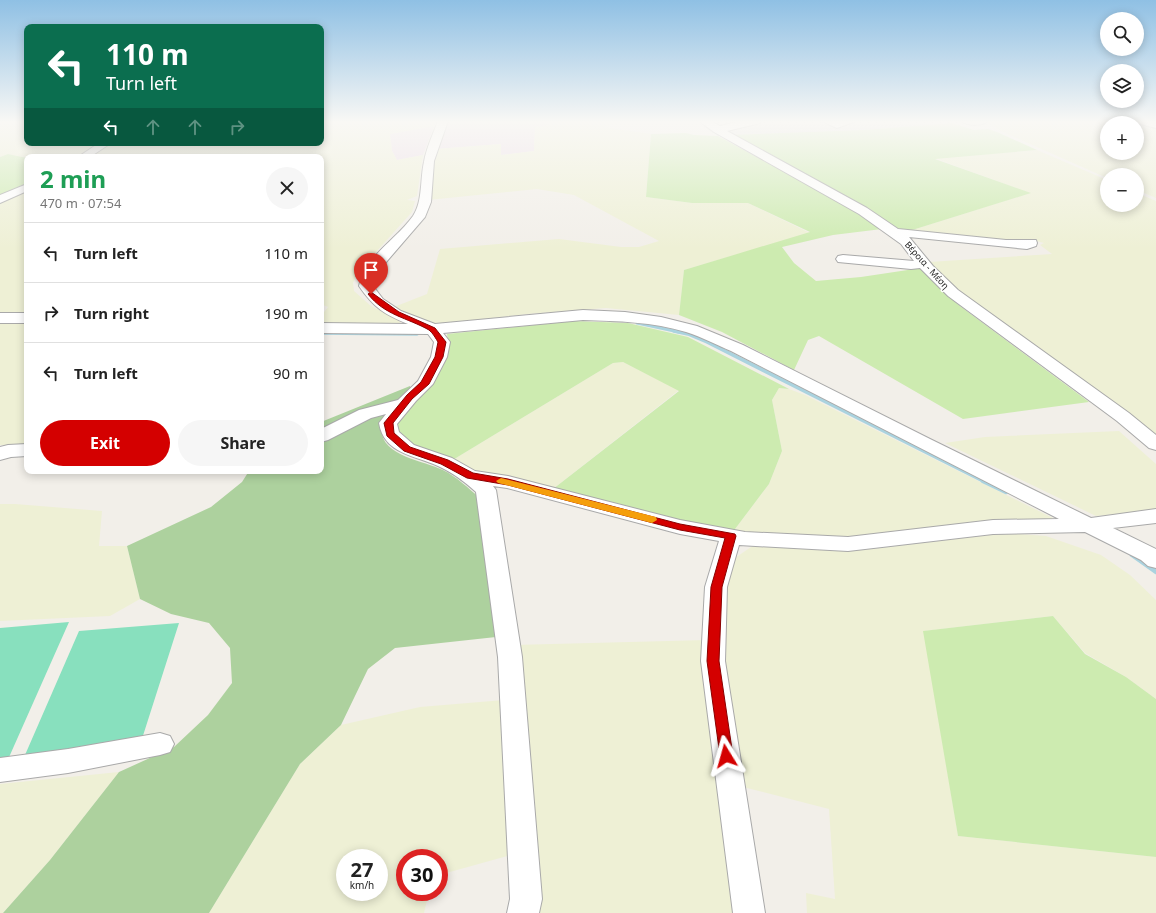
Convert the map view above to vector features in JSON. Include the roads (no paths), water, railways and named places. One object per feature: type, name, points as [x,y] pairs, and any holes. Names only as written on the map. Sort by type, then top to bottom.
[{"type":"street","points":[[429,164],[423,209],[414,224],[375,265],[368,275],[366,286],[378,302],[396,314],[433,329],[442,342],[439,357],[425,384],[404,404],[388,423],[390,434],[407,449],[445,462],[470,476],[486,490],[510,657],[526,899],[523,913]]},
{"type":"street","name":"Βέροια - Μέση","points":[[778,164],[863,211],[895,232],[906,241],[924,264],[953,293],[1123,417],[1156,444]]},
{"type":"street","points":[[0,199],[24,188]]},
{"type":"street","points":[[895,232],[1006,244],[1027,245],[1031,242]]},
{"type":"street","points":[[842,259],[911,266],[924,264]]},
{"type":"street","points":[[324,328],[433,329],[583,315],[632,318],[662,322],[692,329],[737,348],[923,444],[1149,555],[1156,561]]},
{"type":"street","points":[[0,318],[24,318]]},
{"type":"street","points":[[324,434],[365,414],[404,404]]},
{"type":"street","points":[[0,454],[8,451],[24,450]]},
{"type":"street","points":[[470,476],[508,482],[680,527],[746,539],[848,544],[993,527],[1087,525],[1156,516]]},
{"type":"street","points":[[731,536],[716,587],[713,661],[749,913]]},
{"type":"street","points":[[0,770],[68,761],[160,744]]},
{"type":"waterway","points":[[637,323],[679,332]]},
{"type":"waterway","points":[[674,331],[688,334],[707,342],[983,481]]},
{"type":"waterway","points":[[324,333],[417,334]]},
{"type":"waterway","points":[[983,481],[1006,492]]},
{"type":"waterway","points":[[1132,555],[1156,572]]}]
